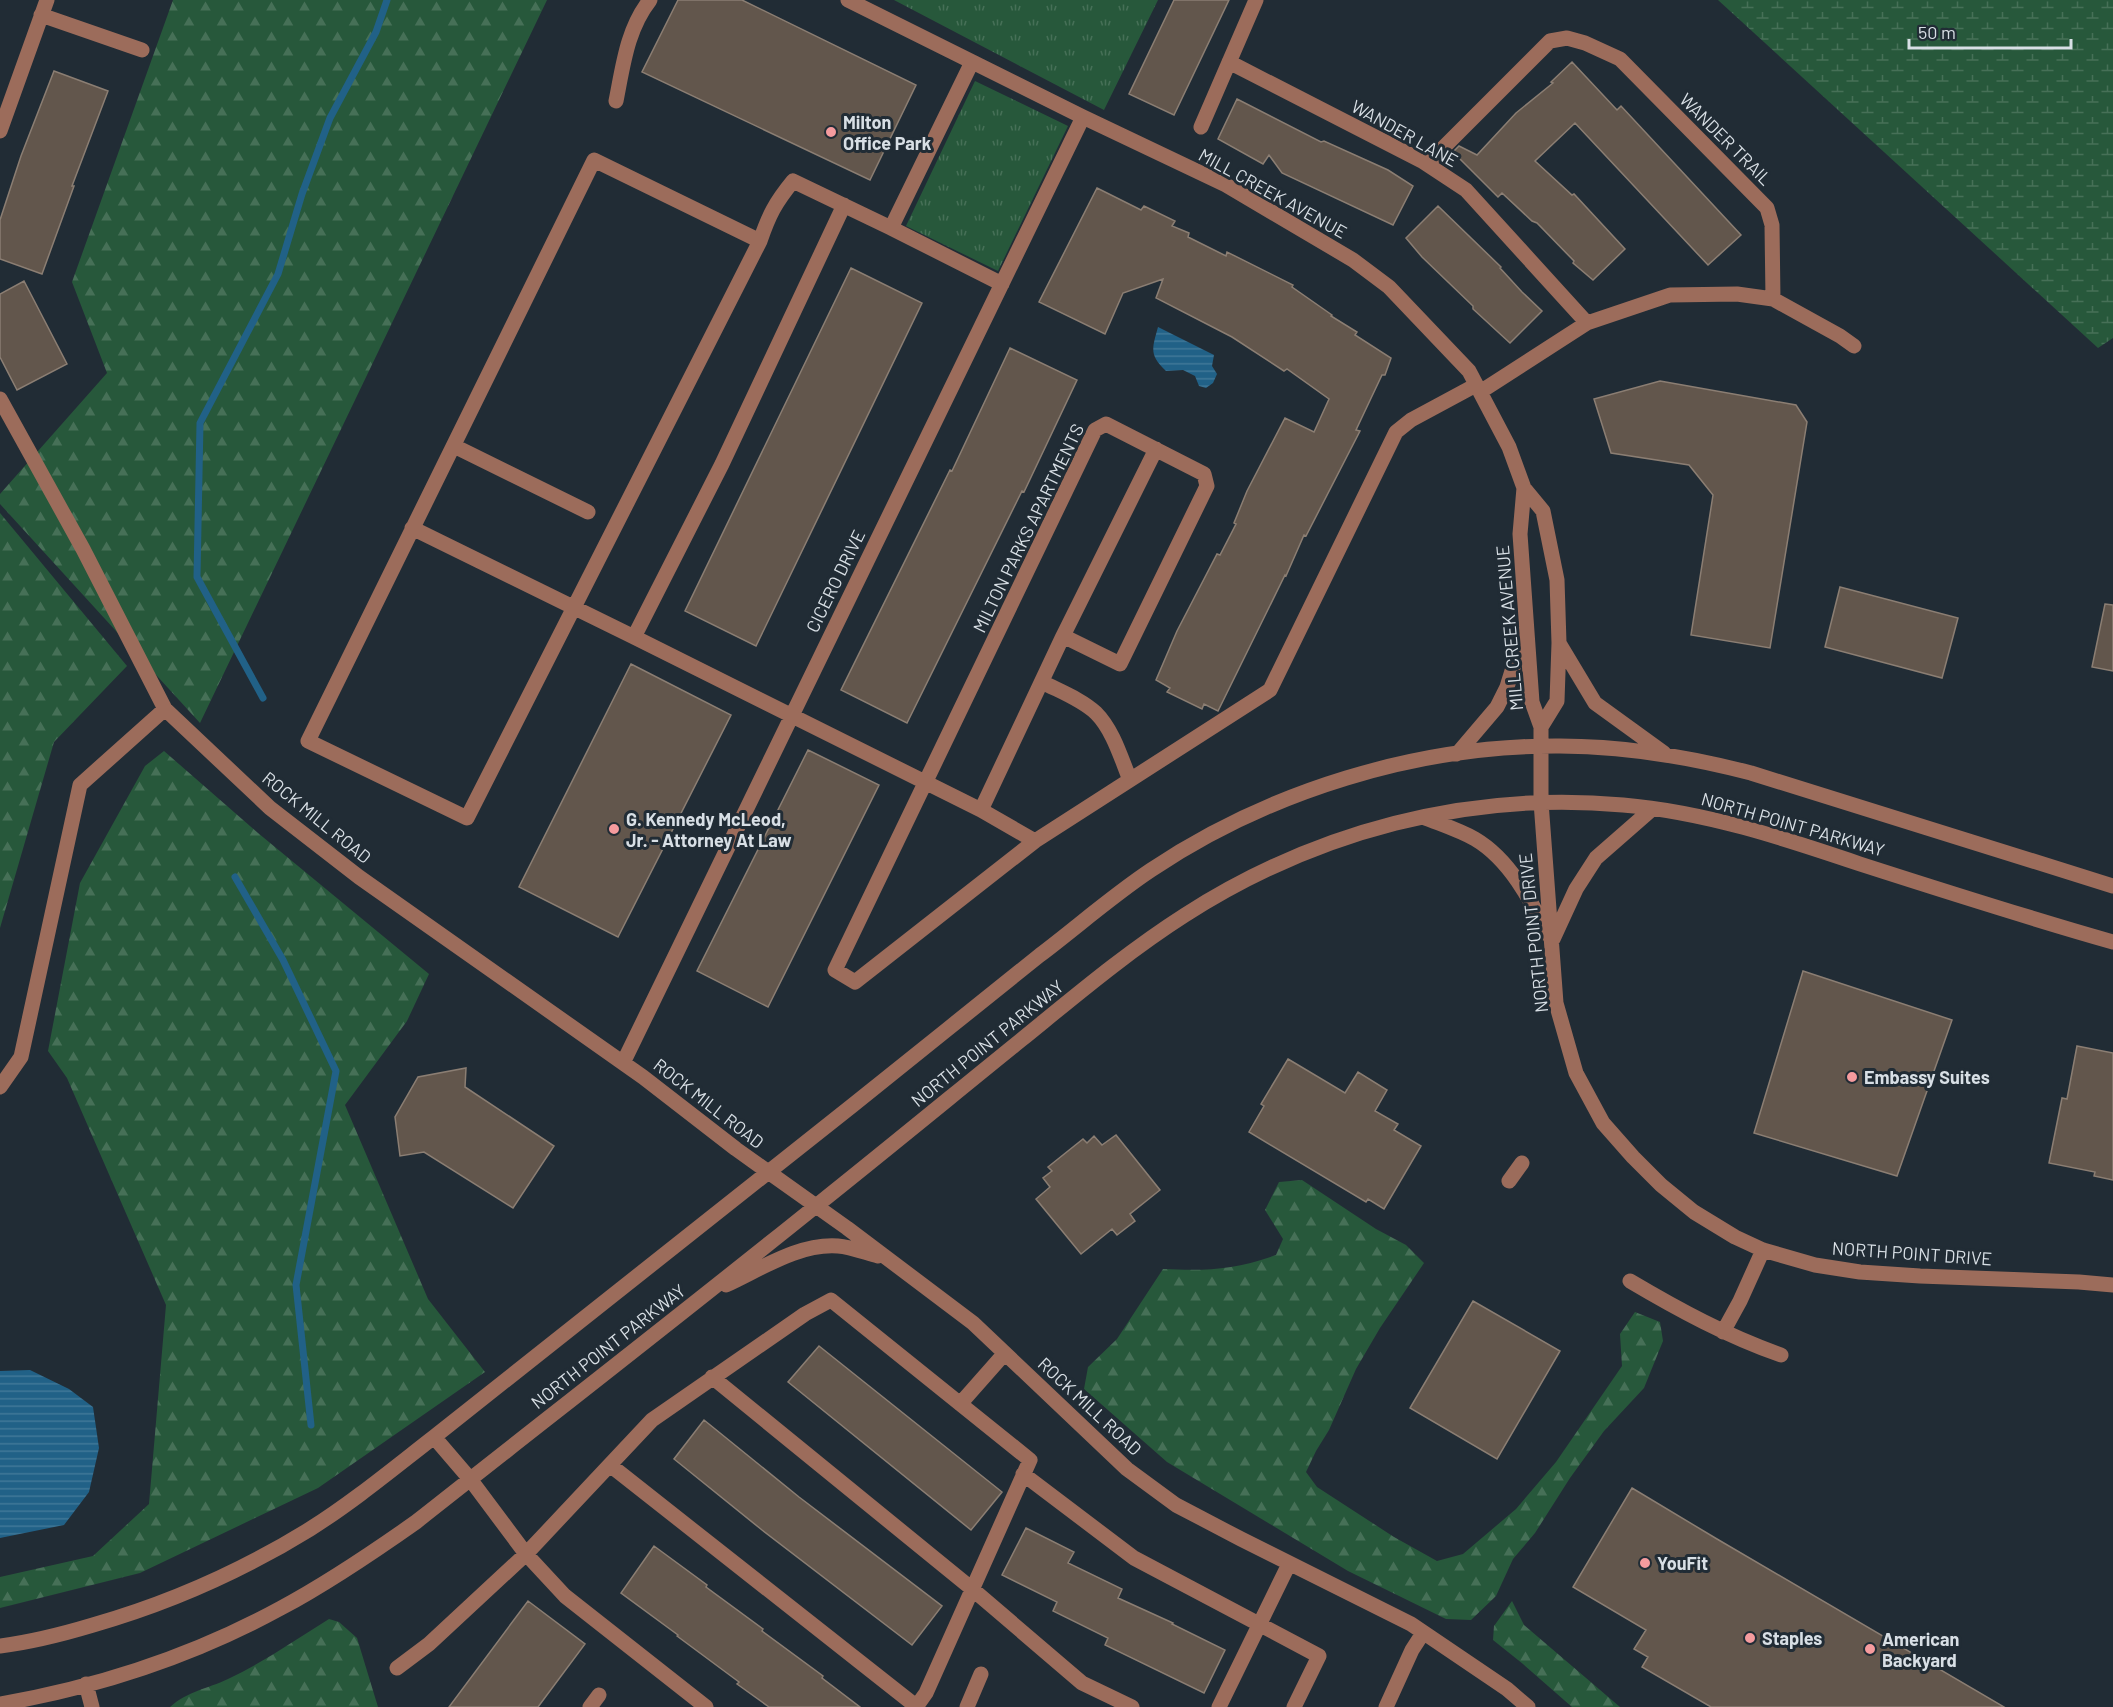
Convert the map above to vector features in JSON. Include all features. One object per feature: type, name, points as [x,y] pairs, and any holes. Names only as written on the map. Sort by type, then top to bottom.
[{"type":"street","points":[[0,131],[47,0]]},
{"type":"street","points":[[616,101],[623,62],[633,28],[650,0]]},
{"type":"street","name":"MILL CREEK AVENUE","points":[[848,0],[1226,185],[1353,260],[1389,287],[1469,371],[1509,447],[1524,488],[1543,511],[1557,580],[1559,644],[1557,701],[1541,727]]},
{"type":"street","points":[[1201,127],[1256,0]]},
{"type":"street","points":[[41,15],[141,50]]},
{"type":"street","name":"WANDER TRAIL","points":[[1427,164],[1550,41],[1567,38],[1585,43],[1620,59],[1767,208],[1772,225],[1773,299]]},
{"type":"street","points":[[891,228],[972,62]]},
{"type":"street","name":"WANDER LANE","points":[[1229,62],[1427,164],[1466,190],[1587,323]]},
{"type":"street","name":"CICERO DRIVE","points":[[623,1063],[1083,117]]},
{"type":"street","points":[[760,241],[594,160],[308,741],[467,818],[760,241],[770,212],[793,181],[1002,284]]},
{"type":"street","points":[[634,637],[722,464],[844,205]]},
{"type":"street","points":[[1478,388],[1587,323],[1670,295],[1737,294],[1773,299],[1854,346]]},
{"type":"street","name":"MILTON PARKS APARTMENTS","points":[[1064,636],[1120,664],[1207,486],[1204,474],[1106,424],[1095,429],[835,970],[855,982],[1035,841],[1270,690],[1396,432],[1411,420],[1478,388]]},
{"type":"street","name":"ROCK MILL ROAD","points":[[0,399],[83,549],[165,709],[270,808],[350,870],[623,1063],[973,1323],[1128,1469],[1176,1504],[1289,1564],[1411,1624],[1508,1689],[1528,1707]]},
{"type":"street","points":[[454,446],[588,512]]},
{"type":"street","points":[[981,810],[1156,449]]},
{"type":"street","name":"MILL CREEK AVENUE","points":[[1524,488],[1520,534],[1532,702],[1541,727],[1541,747]]},
{"type":"street","points":[[412,528],[926,782],[1035,841]]},
{"type":"street","points":[[1457,754],[1497,708],[1507,687],[1527,620]]},
{"type":"street","points":[[1559,644],[1595,704],[1666,755]]},
{"type":"street","points":[[1042,682],[1095,712],[1110,733],[1130,780]]},
{"type":"street","points":[[0,1087],[21,1057],[80,785],[165,709]]},
{"type":"street","name":"NORTH POINT PARKWAY","points":[[0,1646],[55,1636],[166,1602],[207,1585],[310,1528],[434,1437],[1119,893],[1189,846],[1232,823],[1313,790],[1393,767],[1457,754],[1541,747],[1598,748],[1666,755],[1751,772],[2113,886]]},
{"type":"street","name":"NORTH POINT DRIVE","points":[[1541,747],[1541,802],[1556,1003],[1576,1073],[1604,1123],[1661,1185],[1694,1212],[1735,1237],[1763,1250],[1815,1265],[1860,1272],[2079,1281],[2113,1285]]},
{"type":"street","name":"NORTH POINT PARKWAY","points":[[0,1704],[35,1698],[86,1684],[144,1668],[189,1652],[280,1609],[369,1555],[416,1522],[704,1295],[1070,1000],[1180,918],[1254,875],[1340,839],[1424,817],[1482,805],[1541,802],[1622,805],[1707,818],[1744,827],[2113,942]]},
{"type":"street","points":[[1551,941],[1576,889],[1596,858],[1652,809]]},
{"type":"street","points":[[1424,817],[1475,839],[1495,855],[1528,894],[1551,941]]},
{"type":"street","points":[[1509,1181],[1522,1163]]},
{"type":"street","points":[[704,1295],[800,1251],[822,1246],[841,1246],[887,1259]]},
{"type":"street","points":[[1723,1332],[1763,1250]]},
{"type":"street","points":[[1630,1281],[1680,1311],[1723,1332],[1781,1355]]},
{"type":"street","points":[[397,1668],[429,1644],[526,1554],[652,1420],[805,1314],[831,1300],[1029,1460],[926,1693],[916,1707],[610,1465]]},
{"type":"street","points":[[960,1404],[1005,1353]]},
{"type":"street","points":[[712,1377],[971,1588],[1082,1683],[1132,1707]]},
{"type":"street","points":[[434,1437],[470,1479],[526,1554],[565,1596],[695,1704]]},
{"type":"street","points":[[1023,1474],[1134,1558],[1319,1656],[1294,1707]]},
{"type":"street","points":[[1219,1707],[1289,1564]]},
{"type":"street","points":[[1386,1707],[1412,1650],[1423,1633]]},
{"type":"street","points":[[967,1707],[981,1674]]},
{"type":"street","points":[[86,1684],[92,1707]]},
{"type":"green space","points":[[173,0],[547,0],[200,723],[0,504],[0,494],[107,373],[72,282]]},
{"type":"green space","points":[[894,0],[1158,0],[1104,110]]},
{"type":"green space","points":[[1718,0],[2113,0],[2113,338],[2098,348]]},
{"type":"green space","points":[[975,81],[1068,126],[998,271],[906,226]]},
{"type":"green space","points":[[0,513],[127,666],[54,742],[0,928]]},
{"type":"green space","points":[[164,751],[258,833],[429,974],[407,1021],[345,1105],[428,1299],[485,1372],[318,1488],[140,1573],[0,1608],[0,1577],[93,1556],[149,1504],[166,1305],[67,1078],[48,1051],[80,883],[145,766]]},
{"type":"green space","points":[[1302,1180],[1376,1229],[1406,1245],[1424,1263],[1380,1328],[1356,1369],[1329,1430],[1306,1472],[1317,1487],[1394,1537],[1437,1561],[1463,1554],[1516,1509],[1556,1462],[1622,1366],[1620,1334],[1635,1312],[1660,1322],[1663,1341],[1644,1388],[1604,1431],[1570,1478],[1535,1533],[1513,1559],[1496,1596],[1471,1620],[1446,1619],[1348,1571],[1167,1462],[1084,1389],[1088,1367],[1117,1339],[1163,1269],[1220,1268],[1247,1264],[1276,1255],[1283,1239],[1265,1210],[1279,1182]]},
{"type":"green space","points":[[1512,1601],[1524,1625],[1620,1707],[1572,1707],[1493,1640],[1494,1626]]},
{"type":"green space","points":[[329,1619],[339,1622],[357,1638],[378,1707],[170,1707],[191,1694],[228,1679],[254,1665]]},
{"type":"water","points":[[1158,327],[1214,355],[1212,366],[1217,374],[1213,383],[1206,388],[1199,386],[1195,376],[1183,370],[1166,371],[1154,356],[1153,351]]},
{"type":"water","points":[[30,1370],[69,1389],[93,1407],[99,1448],[89,1492],[64,1525],[0,1538],[0,1371]]},
{"type":"building","name":"Milton Office Park","points":[[678,0],[742,0],[916,85],[870,180],[642,72]]},
{"type":"building","points":[[1174,0],[1229,0],[1174,115],[1129,94]]},
{"type":"building","points":[[1572,62],[1617,110],[1621,106],[1741,235],[1708,265],[1575,123],[1535,161],[1572,195],[1574,194],[1625,249],[1593,280],[1573,263],[1574,261],[1537,223],[1502,193],[1498,197],[1453,152],[1459,146],[1477,155],[1516,113],[1553,83],[1551,82]]},
{"type":"building","points":[[54,71],[108,91],[42,274],[0,259],[0,220],[21,156]]},
{"type":"building","points":[[1237,99],[1321,142],[1324,141],[1388,170],[1413,186],[1393,225],[1282,173],[1269,155],[1263,164],[1218,139]]},
{"type":"building","points":[[1097,188],[1141,210],[1144,206],[1175,221],[1172,226],[1189,233],[1188,237],[1226,256],[1227,252],[1293,285],[1292,287],[1331,316],[1357,332],[1355,335],[1391,358],[1385,375],[1382,375],[1356,430],[1360,431],[1306,536],[1304,535],[1286,576],[1218,711],[1204,704],[1202,709],[1167,692],[1170,688],[1156,680],[1177,631],[1217,554],[1220,555],[1236,524],[1234,523],[1247,491],[1285,418],[1314,432],[1329,399],[1287,369],[1284,371],[1232,337],[1156,298],[1163,279],[1123,293],[1105,334],[1039,302]]},
{"type":"building","points":[[1438,206],[1501,267],[1542,311],[1510,343],[1473,309],[1473,306],[1422,257],[1406,238]]},
{"type":"building","points":[[851,268],[922,303],[756,646],[685,611]]},
{"type":"building","points":[[24,281],[67,364],[17,390],[0,357],[0,294]]},
{"type":"building","points":[[1010,348],[1077,380],[1024,492],[1022,491],[907,723],[841,690],[950,470],[952,471]]},
{"type":"building","points":[[1660,381],[1796,405],[1807,422],[1770,648],[1691,635],[1713,495],[1689,465],[1611,453],[1594,399]]},
{"type":"building","points":[[1840,587],[1958,618],[1942,678],[1825,647]]},
{"type":"building","points":[[2105,604],[2113,605],[2113,671],[2092,667]]},
{"type":"building","points":[[631,664],[731,715],[618,937],[519,887]]},
{"type":"building","points":[[808,750],[879,785],[768,1007],[697,971]]},
{"type":"building","name":"Embassy Suites","points":[[1803,971],[1952,1020],[1897,1176],[1754,1133]]},
{"type":"building","points":[[2077,1046],[2113,1053],[2113,1180],[2094,1176],[2095,1172],[2049,1163],[2062,1098],[2067,1099]]},
{"type":"building","points":[[1288,1059],[1345,1093],[1358,1072],[1387,1090],[1375,1111],[1398,1124],[1394,1130],[1421,1146],[1384,1209],[1368,1199],[1366,1202],[1249,1132],[1264,1106],[1261,1104]]},
{"type":"building","points":[[466,1068],[465,1087],[554,1146],[513,1208],[424,1152],[400,1156],[395,1117],[418,1077]]},
{"type":"building","points":[[1116,1135],[1160,1190],[1130,1214],[1135,1221],[1117,1235],[1112,1229],[1081,1254],[1036,1199],[1050,1187],[1043,1178],[1052,1171],[1048,1167],[1083,1139],[1087,1143],[1094,1136],[1102,1145]]},
{"type":"building","points":[[1473,1301],[1560,1351],[1497,1459],[1410,1408]]},
{"type":"building","points":[[819,1346],[1002,1492],[971,1530],[788,1382]]},
{"type":"building","points":[[704,1420],[799,1497],[942,1606],[912,1645],[674,1459]]},
{"type":"building","points":[[1632,1488],[2004,1707],[1711,1707],[1642,1667],[1648,1657],[1634,1649],[1646,1630],[1573,1587]]},
{"type":"building","points":[[1026,1528],[1074,1552],[1068,1563],[1122,1589],[1118,1598],[1225,1650],[1204,1693],[1105,1645],[1108,1638],[1053,1611],[1057,1602],[1002,1575]]},
{"type":"building","points":[[654,1546],[707,1585],[706,1587],[763,1629],[762,1631],[823,1676],[822,1678],[860,1707],[769,1707],[737,1684],[739,1682],[621,1593]]},
{"type":"building","points":[[528,1601],[585,1644],[538,1707],[449,1707]]},
{"type":"waterway","points":[[263,698],[197,577],[200,423],[278,274],[302,194],[330,118],[376,32],[387,0]]},
{"type":"waterway","points":[[235,877],[283,960],[336,1071],[296,1285],[311,1425]]},
{"type":"place","name":"Milton Office Park","points":[[831,132]]},
{"type":"place","name":"G. Kennedy McLeod, Jr. - Attorney At Law","points":[[614,829]]},
{"type":"place","name":"Embassy Suites","points":[[1852,1077]]},
{"type":"place","name":"YouFit","points":[[1645,1563]]},
{"type":"place","name":"Staples","points":[[1750,1638]]},
{"type":"place","name":"American Backyard","points":[[1870,1649]]}]
